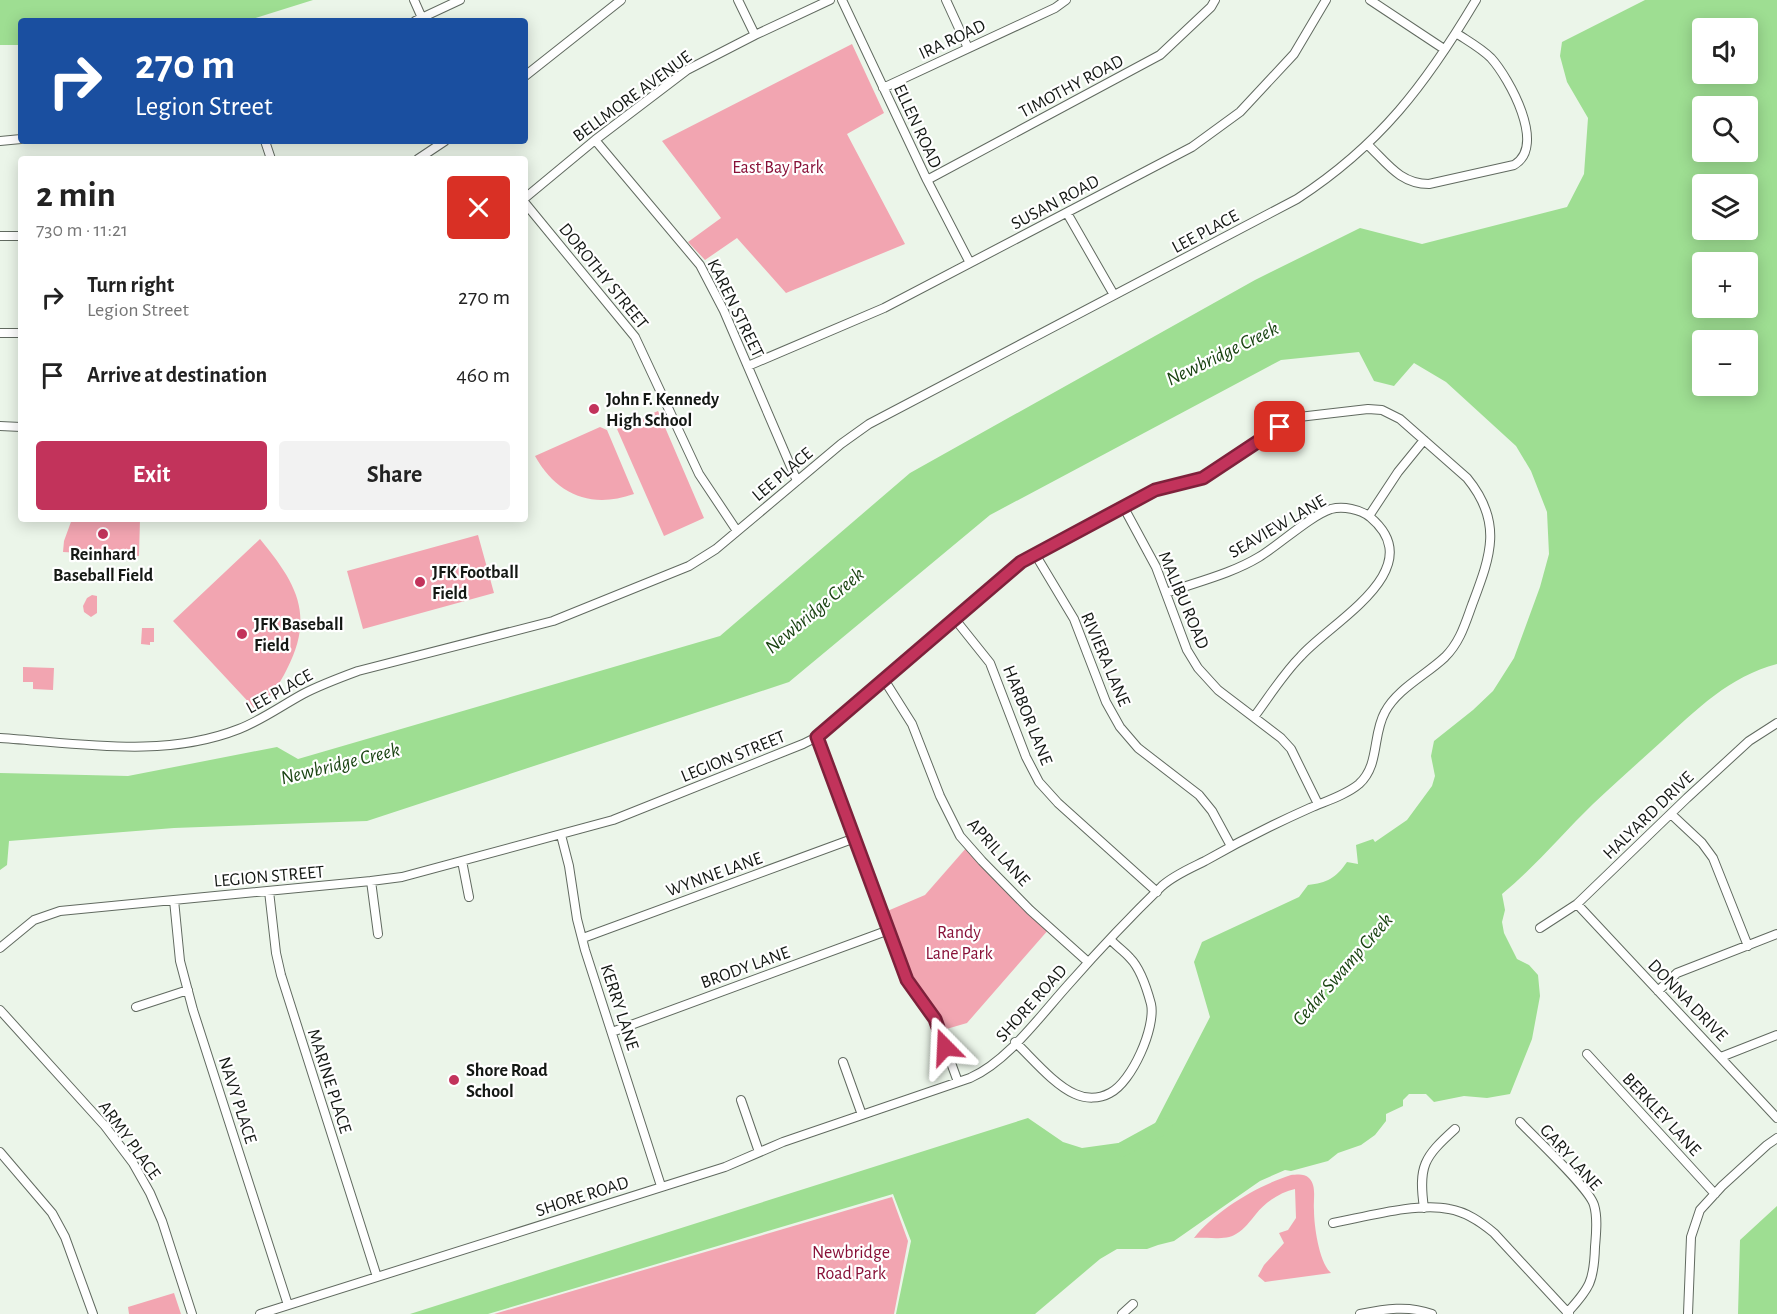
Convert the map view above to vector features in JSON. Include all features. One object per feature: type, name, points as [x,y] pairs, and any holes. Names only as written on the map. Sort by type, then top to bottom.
[{"type":"street","points":[[414,0],[418,18]]},
{"type":"street","points":[[422,18],[460,0]]},
{"type":"street","points":[[528,74],[621,0]]},
{"type":"street","points":[[738,0],[755,35]]},
{"type":"street","name":"BELLMORE AVENUE","points":[[528,197],[595,140],[687,70],[830,0]]},
{"type":"street","name":"ELLEN ROAD","points":[[842,0],[927,180],[970,263]]},
{"type":"street","points":[[945,0],[968,48]]},
{"type":"street","name":"IRA ROAD","points":[[883,88],[1054,8],[1066,0]]},
{"type":"street","name":"TIMOTHY ROAD","points":[[927,180],[1160,55],[1211,7],[1215,0]]},
{"type":"street","name":"SUSAN ROAD","points":[[748,366],[884,308],[1192,147],[1240,112],[1294,54],[1326,0]]},
{"type":"street","points":[[1370,0],[1444,49]]},
{"type":"street","name":"LEE PLACE","points":[[0,738],[135,747],[172,746],[202,741],[261,720],[302,694],[357,671],[553,621],[689,566],[716,549],[841,444],[869,424],[1297,199],[1347,163],[1389,124],[1412,97],[1476,0]]},
{"type":"street","points":[[1367,144],[1401,177],[1416,184],[1429,184],[1514,165],[1523,158],[1528,144],[1525,125],[1517,100],[1507,81],[1487,54],[1456,33]]},
{"type":"street","points":[[0,141],[18,139]]},
{"type":"street","name":"KAREN STREET","points":[[595,140],[700,265],[724,311],[797,481]]},
{"type":"street","points":[[422,156],[440,144]]},
{"type":"street","name":"DOROTHY STREET","points":[[528,204],[635,338],[699,474],[737,531]]},
{"type":"street","points":[[1067,213],[1114,295]]},
{"type":"street","points":[[0,236],[18,236]]},
{"type":"street","points":[[0,333],[18,333]]},
{"type":"street","name":"LEGION STREET","points":[[0,948],[16,933],[47,914],[85,908],[402,877],[613,820],[776,756],[817,737],[883,678],[1021,562],[1155,490],[1203,478],[1280,427],[1306,415],[1368,409],[1382,410],[1400,419],[1424,440]]},
{"type":"street","points":[[0,426],[18,427]]},
{"type":"street","points":[[1254,717],[1300,656],[1368,597],[1380,583],[1387,568],[1390,550],[1385,535],[1370,516],[1398,472],[1424,440]]},
{"type":"street","name":"SHORE ROAD","points":[[260,1314],[725,1167],[759,1152],[958,1082],[991,1066],[1021,1038],[1132,914],[1163,885],[1256,832],[1349,791],[1365,776],[1371,766],[1378,728],[1385,712],[1399,696],[1456,645],[1487,567],[1492,534],[1483,501],[1467,478],[1424,440]]},
{"type":"street","name":"MALIBU ROAD","points":[[1123,506],[1155,567],[1187,650],[1198,668],[1218,690],[1281,738],[1291,749],[1318,804]]},
{"type":"street","name":"SEAVIEW LANE","points":[[1166,593],[1258,558],[1330,510],[1346,508],[1370,516]]},
{"type":"street","name":"RIVIERA LANE","points":[[1035,554],[1074,619],[1106,702],[1120,727],[1138,748],[1199,795],[1212,811],[1231,846]]},
{"type":"street","name":"HARBOR LANE","points":[[954,618],[990,663],[1026,757],[1039,782],[1058,803],[1157,892]]},
{"type":"street","name":"APRIL LANE","points":[[883,678],[912,723],[940,796],[960,836],[1030,910],[1088,962]]},
{"type":"street","name":"HALYARD DRIVE","points":[[1539,928],[1577,904],[1749,741],[1777,723]]},
{"type":"street","points":[[817,737],[907,980],[935,1019],[958,1082]]},
{"type":"street","points":[[1671,813],[1713,858],[1748,946]]},
{"type":"street","name":"KERRY LANE","points":[[561,835],[570,866],[577,919],[585,950],[661,1186]]},
{"type":"street","name":"WYNNE LANE","points":[[583,938],[855,838]]},
{"type":"street","points":[[462,861],[469,897]]},
{"type":"street","points":[[371,881],[378,934]]},
{"type":"street","name":"MARINE PLACE","points":[[269,891],[276,953],[281,975],[377,1277]]},
{"type":"street","name":"NAVY PLACE","points":[[174,900],[180,961],[188,990],[288,1305]]},
{"type":"street","name":"DONNA DRIVE","points":[[1577,904],[1777,1118]]},
{"type":"street","name":"BRODY LANE","points":[[612,1032],[888,930]]},
{"type":"street","points":[[1658,991],[1677,973],[1777,934]]},
{"type":"street","points":[[1015,1042],[1060,1084],[1073,1093],[1095,1098],[1119,1088],[1131,1070],[1144,1042],[1152,1015],[1139,970],[1132,959],[1110,939]]},
{"type":"street","points":[[136,1007],[188,990]]},
{"type":"street","name":"ARMY PLACE","points":[[0,1010],[105,1126],[133,1164],[150,1193],[162,1221],[192,1314]]},
{"type":"street","points":[[1721,1057],[1777,1035]]},
{"type":"street","name":"BERKLEY LANE","points":[[1587,1054],[1715,1194]]},
{"type":"street","points":[[843,1062],[862,1115]]},
{"type":"street","points":[[741,1100],[759,1152]]},
{"type":"street","name":"GARY LANE","points":[[1520,1122],[1585,1191],[1594,1206],[1596,1221],[1594,1269],[1583,1295],[1568,1313]]},
{"type":"street","points":[[1424,1208],[1420,1183],[1425,1165],[1432,1152],[1455,1129]]},
{"type":"street","points":[[1688,1314],[1691,1237],[1700,1210],[1777,1138]]},
{"type":"street","points":[[0,1152],[52,1213],[65,1237],[93,1314]]},
{"type":"street","points":[[1333,1223],[1424,1208],[1449,1208],[1466,1214],[1494,1233],[1568,1313]]},
{"type":"street","points":[[1122,1314],[1133,1304]]},
{"type":"street","points":[[1360,1314],[1403,1308],[1432,1314]]},
{"type":"green space","name":"East Bay Park","points":[[852,44],[884,113],[847,134],[905,244],[786,293],[737,238],[705,260],[688,242],[721,218],[662,141]]},
{"type":"green space","points":[[658,411],[704,518],[664,536],[617,429]]},
{"type":"green space","points":[[600,427],[607,430],[634,494],[603,500],[577,495],[554,481],[535,456]]},
{"type":"green space","name":"Reinhard Baseball Field","points":[[71,522],[140,522],[139,556],[63,552],[64,541]]},
{"type":"green space","name":"JFK Football Field","points":[[478,535],[494,593],[363,629],[347,571]]},
{"type":"green space","name":"JFK Baseball Field","points":[[260,539],[292,585],[298,600],[300,632],[281,681],[265,701],[255,709],[173,621]]},
{"type":"green space","points":[[92,595],[97,596],[97,613],[91,617],[84,612],[83,606],[87,598]]},
{"type":"green space","points":[[142,628],[154,628],[154,642],[150,642],[150,645],[141,644]]},
{"type":"green space","points":[[23,667],[54,668],[53,690],[33,689],[33,682],[23,682]]},
{"type":"green space","name":"Randy Lane Park","points":[[967,847],[1049,929],[967,1023],[943,1030],[909,978],[885,912],[925,895]]},
{"type":"green space","points":[[1291,1175],[1305,1175],[1313,1185],[1316,1234],[1323,1261],[1331,1273],[1265,1282],[1258,1276],[1264,1265],[1284,1243],[1279,1233],[1288,1230],[1296,1218],[1295,1189],[1274,1198],[1245,1227],[1232,1236],[1194,1238],[1214,1218],[1238,1200]]},
{"type":"green space","name":"Newbridge Road Park","points":[[892,1197],[908,1241],[894,1314],[494,1314]]},
{"type":"green space","points":[[174,1293],[181,1314],[129,1314],[128,1307]]},
{"type":"water","points":[[0,0],[313,0],[256,18],[18,18],[18,45],[0,45]]},
{"type":"water","name":"Newbridge Creek","points":[[1645,0],[1777,0],[1777,664],[1744,677],[1701,706],[1601,796],[1526,873],[1502,894],[1505,910],[1502,922],[1504,933],[1517,959],[1529,965],[1538,975],[1540,996],[1532,1039],[1510,1094],[1487,1098],[1464,1096],[1434,1102],[1426,1094],[1409,1094],[1403,1100],[1403,1106],[1386,1114],[1386,1121],[1375,1135],[1361,1145],[1338,1153],[1328,1161],[1291,1171],[1285,1170],[1260,1181],[1174,1241],[1147,1249],[1117,1249],[1100,1259],[1035,1314],[896,1314],[911,1241],[893,1194],[488,1314],[410,1314],[1028,1118],[1063,1142],[1082,1148],[1147,1139],[1210,1017],[1194,962],[1202,942],[1299,897],[1308,885],[1330,879],[1347,862],[1358,864],[1356,845],[1373,839],[1375,842],[1407,820],[1432,786],[1435,776],[1431,756],[1434,741],[1493,691],[1514,658],[1540,587],[1549,554],[1547,512],[1531,471],[1516,446],[1446,382],[1414,363],[1394,386],[1374,381],[1359,352],[1281,360],[990,515],[789,682],[367,821],[174,828],[9,841],[7,865],[0,870],[0,773],[128,776],[277,747],[298,759],[720,636],[910,473],[1255,280],[1360,228],[1422,244],[1567,207],[1584,174],[1588,118],[1567,82],[1560,56],[1562,42]]},
{"type":"water","points":[[1777,1206],[1777,1314],[1738,1314],[1740,1240]]},
{"type":"waterway","name":"Cedar Swamp Creek","points":[[1123,1149],[1165,1126]]},
{"type":"place","name":"John F. Kennedy High School","points":[[594,409]]},
{"type":"place","name":"Reinhard Baseball Field","points":[[103,534]]},
{"type":"place","name":"JFK Football Field","points":[[420,582]]},
{"type":"place","name":"JFK Baseball Field","points":[[242,634]]},
{"type":"place","name":"Shore Road School","points":[[454,1080]]},
{"type":"route","points":[[945,1047],[935,1019],[907,980],[817,737],[841,714],[1021,562],[1155,490],[1203,478],[1280,427]]}]
